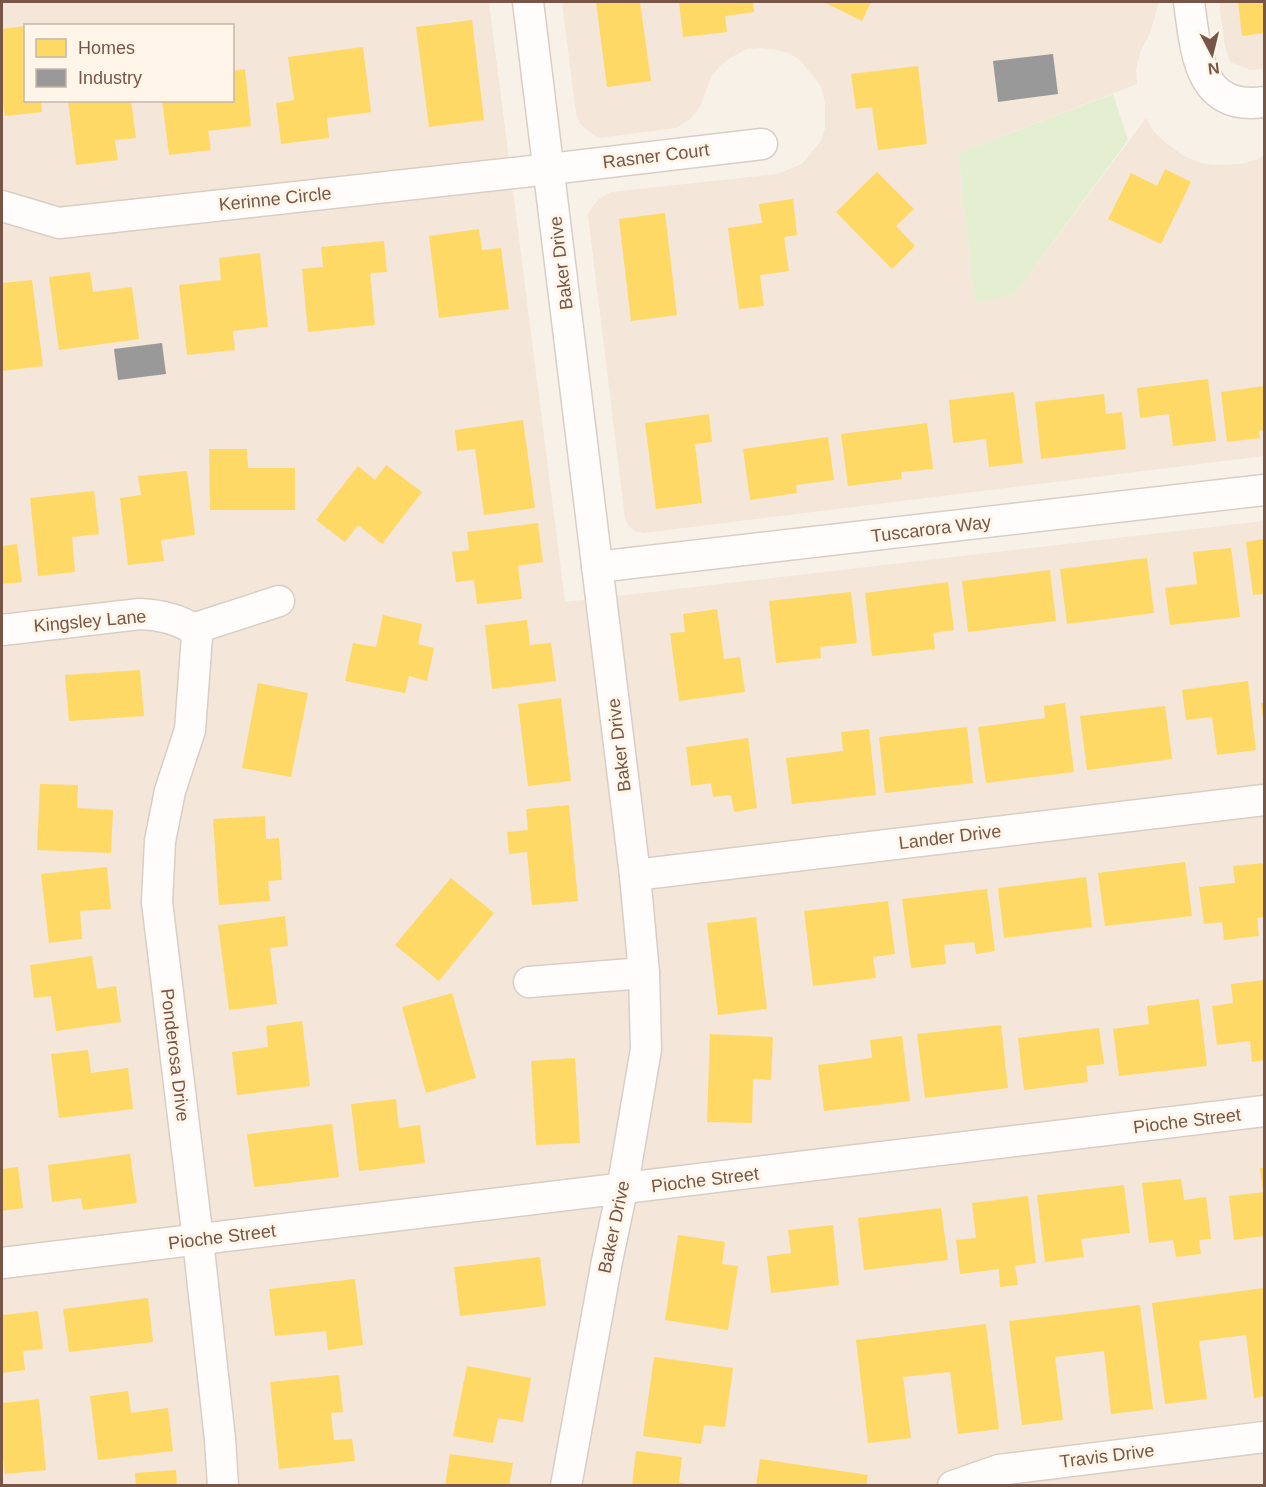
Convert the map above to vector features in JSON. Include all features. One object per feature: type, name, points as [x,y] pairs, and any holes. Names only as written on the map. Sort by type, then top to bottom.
[{"type":"street","name":"Baker Drive","points":[[528,2],[635,875],[644,973],[646,1049],[622,1190],[566,1485]]},
{"type":"street","points":[[1189,2],[1202,74],[1218,93],[1235,102],[1254,104],[1264,102]]},
{"type":"street","name":"Rasner Court","points":[[550,169],[762,144]]},
{"type":"street","name":"Kerinne Circle","points":[[2,206],[59,223],[550,169]]},
{"type":"street","name":"Tuscarora Way","points":[[597,567],[1264,490]]},
{"type":"street","points":[[193,629],[279,601]]},
{"type":"street","name":"Kingsley Lane","points":[[2,630],[140,614],[159,615],[184,623],[193,629]]},
{"type":"street","name":"Ponderosa Drive","points":[[193,629],[197,636],[190,730],[170,791],[160,842],[157,903],[198,1240],[223,1485]]},
{"type":"street","name":"Lander Drive","points":[[635,875],[1264,800]]},
{"type":"street","points":[[529,982],[644,973]]},
{"type":"street","name":"Pioche Street","points":[[2,1263],[1264,1111]]},
{"type":"street","name":"Travis Drive","points":[[953,1485],[999,1470],[1264,1437]]},
{"type":"shaded area","points":[[2,2],[489,2],[565,602],[1264,521],[1264,1485],[2,1486]]},
{"type":"shaded area","points":[[562,2],[1159,2],[1150,33],[1140,52],[1136,70],[1137,84],[958,153],[975,300],[1014,295],[1146,118],[1154,132],[1166,143],[1184,156],[1201,163],[1241,164],[1264,155],[1264,456],[644,533],[635,531],[625,519],[588,215],[599,199],[611,192],[777,174],[802,164],[821,141],[825,128],[825,103],[821,86],[800,60],[789,53],[772,49],[747,49],[721,65],[711,77],[700,107],[689,120],[676,128],[598,138],[580,124],[576,113]]},
{"type":"shaded area","points":[[1219,2],[1264,2],[1264,69],[1251,70],[1230,62],[1225,47]]},
{"type":"green space","points":[[1113,94],[1128,140],[1014,295],[975,301],[958,153]]},
{"type":"building: Homes","points":[[596,2],[640,2],[651,81],[607,87]]},
{"type":"building: Homes","points":[[679,2],[753,2],[754,12],[725,16],[727,32],[683,37]]},
{"type":"building: Homes","points":[[824,2],[871,2],[862,21]]},
{"type":"building: Homes","points":[[1238,2],[1264,2],[1264,33],[1242,36]]},
{"type":"building: Homes","points":[[472,20],[484,120],[429,127],[416,27]]},
{"type":"building: Homes","points":[[24,26],[24,102],[41,102],[42,112],[5,116],[2,95],[2,29]]},
{"type":"building: Homes","points":[[363,47],[371,112],[327,118],[329,138],[281,144],[276,103],[294,100],[288,57]]},
{"type":"building: Homes","points":[[918,66],[927,144],[878,150],[872,107],[856,109],[851,74]]},
{"type":"building: Homes","points":[[245,69],[251,126],[208,131],[211,150],[169,155],[162,102],[234,102],[234,71]]},
{"type":"building: Homes","points":[[68,102],[131,102],[136,138],[115,140],[118,160],[76,165]]},
{"type":"building: Homes","points":[[1165,169],[1191,182],[1161,244],[1108,219],[1131,173],[1157,186]]},
{"type":"building: Homes","points":[[877,172],[914,209],[896,226],[915,246],[892,269],[836,212]]},
{"type":"building: Homes","points":[[793,199],[797,235],[784,237],[789,271],[760,275],[764,306],[739,309],[728,228],[762,223],[759,204]]},
{"type":"building: Homes","points":[[665,213],[677,315],[631,321],[619,219]]},
{"type":"building: Homes","points":[[479,229],[482,250],[501,248],[509,309],[439,318],[429,236]]},
{"type":"building: Homes","points":[[384,241],[387,272],[370,273],[375,325],[308,332],[302,269],[323,267],[321,247]]},
{"type":"building: Homes","points":[[260,253],[268,327],[233,331],[235,350],[187,355],[179,285],[221,280],[219,258]]},
{"type":"building: Homes","points":[[90,272],[93,292],[132,287],[139,339],[59,350],[49,277]]},
{"type":"building: Homes","points":[[32,280],[43,366],[2,371],[2,283]]},
{"type":"building: Homes","points":[[1208,379],[1216,441],[1173,446],[1169,414],[1140,418],[1137,388]]},
{"type":"building: Homes","points":[[1264,386],[1264,430],[1259,431],[1260,438],[1227,442],[1221,392]]},
{"type":"building: Homes","points":[[1014,392],[1023,463],[989,467],[986,439],[953,443],[949,400]]},
{"type":"building: Homes","points":[[1104,394],[1106,414],[1122,412],[1126,449],[1041,459],[1035,402]]},
{"type":"building: Homes","points":[[709,414],[712,442],[695,444],[702,503],[656,509],[645,423]]},
{"type":"building: Homes","points":[[523,420],[535,508],[484,515],[475,449],[457,451],[455,430]]},
{"type":"building: Homes","points":[[927,423],[933,469],[901,472],[902,479],[848,486],[841,434]]},
{"type":"building: Homes","points":[[828,437],[834,480],[796,485],[797,493],[750,500],[743,449]]},
{"type":"building: Homes","points":[[209,449],[247,449],[248,468],[295,468],[295,510],[210,510]]},
{"type":"building: Homes","points":[[386,465],[422,492],[382,544],[358,525],[345,542],[316,520],[358,466],[375,480]]},
{"type":"building: Homes","points":[[187,471],[195,535],[161,540],[164,561],[128,565],[120,498],[141,495],[138,476]]},
{"type":"building: Homes","points":[[94,491],[99,534],[72,537],[75,572],[38,576],[30,498]]},
{"type":"building: Homes","points":[[538,523],[543,562],[518,566],[522,599],[477,604],[474,580],[456,582],[452,552],[469,550],[467,532]]},
{"type":"building: Homes","points":[[1264,539],[1264,594],[1253,595],[1246,542]]},
{"type":"building: Homes","points":[[17,544],[22,582],[2,584],[2,546]]},
{"type":"building: Homes","points":[[1231,548],[1240,617],[1170,625],[1165,588],[1197,584],[1193,552]]},
{"type":"building: Homes","points":[[1147,558],[1154,613],[1067,624],[1060,569]]},
{"type":"building: Homes","points":[[1050,570],[1056,621],[968,632],[962,581]]},
{"type":"building: Homes","points":[[948,582],[954,630],[933,633],[935,649],[872,656],[865,593]]},
{"type":"building: Homes","points":[[851,592],[857,643],[820,647],[821,658],[776,663],[769,601]]},
{"type":"building: Homes","points":[[717,609],[724,659],[740,657],[745,692],[679,701],[670,633],[685,632],[683,614]]},
{"type":"building: Homes","points":[[383,615],[422,624],[418,644],[434,648],[427,681],[409,676],[405,693],[345,681],[353,643],[376,647]]},
{"type":"building: Homes","points":[[527,620],[530,645],[551,643],[556,681],[492,689],[485,625]]},
{"type":"building: Homes","points":[[140,670],[144,716],[69,721],[65,675]]},
{"type":"building: Homes","points":[[1248,681],[1256,750],[1217,755],[1212,717],[1186,720],[1182,690]]},
{"type":"building: Homes","points":[[258,683],[308,693],[291,777],[242,768]]},
{"type":"building: Homes","points":[[561,698],[571,781],[528,786],[518,704]]},
{"type":"building: Homes","points":[[1065,703],[1074,772],[986,783],[978,727],[1045,718],[1044,706]]},
{"type":"building: Homes","points":[[1261,703],[1264,703],[1264,718],[1263,718]]},
{"type":"building: Homes","points":[[1165,706],[1172,759],[1087,770],[1080,716]]},
{"type":"building: Homes","points":[[967,727],[973,783],[885,793],[879,737]]},
{"type":"building: Homes","points":[[869,729],[876,795],[792,804],[786,758],[843,751],[841,732]]},
{"type":"building: Homes","points":[[748,738],[757,808],[734,812],[731,795],[713,797],[711,783],[691,786],[686,747]]},
{"type":"building: Homes","points":[[40,784],[78,785],[77,808],[113,810],[111,853],[37,850]]},
{"type":"building: Homes","points":[[569,805],[578,901],[532,905],[527,852],[509,854],[507,832],[528,830],[526,809]]},
{"type":"building: Homes","points":[[265,816],[266,839],[279,838],[282,880],[268,881],[270,901],[219,905],[213,819]]},
{"type":"building: Homes","points":[[1185,862],[1192,916],[1105,926],[1098,873]]},
{"type":"building: Homes","points":[[1264,863],[1264,917],[1257,918],[1259,936],[1224,940],[1222,922],[1204,924],[1199,887],[1235,883],[1233,866]]},
{"type":"building: Homes","points":[[107,867],[111,909],[80,911],[82,939],[49,943],[41,874]]},
{"type":"building: Homes","points":[[1086,877],[1092,927],[1004,938],[998,888]]},
{"type":"building: Homes","points":[[451,878],[494,913],[439,981],[395,945]]},
{"type":"building: Homes","points":[[987,889],[995,951],[976,954],[974,942],[944,945],[946,964],[911,968],[902,899]]},
{"type":"building: Homes","points":[[888,901],[895,954],[873,957],[876,978],[813,986],[804,911]]},
{"type":"building: Homes","points":[[285,916],[288,946],[270,948],[277,1004],[229,1010],[218,925]]},
{"type":"building: Homes","points":[[756,917],[767,1009],[718,1015],[707,923]]},
{"type":"building: Homes","points":[[92,956],[97,989],[116,986],[121,1022],[56,1031],[51,996],[34,998],[30,965]]},
{"type":"building: Homes","points":[[1264,980],[1264,1060],[1252,1062],[1250,1041],[1217,1045],[1212,1006],[1233,1003],[1231,984]]},
{"type":"building: Homes","points":[[452,993],[476,1078],[426,1093],[402,1007]]},
{"type":"building: Homes","points":[[1199,999],[1207,1066],[1119,1076],[1113,1029],[1149,1024],[1147,1006]]},
{"type":"building: Homes","points":[[302,1021],[310,1086],[237,1095],[232,1052],[268,1047],[266,1026]]},
{"type":"building: Homes","points":[[1001,1025],[1008,1088],[925,1098],[917,1034]]},
{"type":"building: Homes","points":[[1099,1028],[1104,1064],[1086,1066],[1088,1082],[1024,1090],[1018,1038]]},
{"type":"building: Homes","points":[[710,1034],[773,1037],[771,1080],[753,1079],[752,1123],[707,1122]]},
{"type":"building: Homes","points":[[902,1036],[910,1101],[824,1111],[818,1065],[872,1058],[870,1040]]},
{"type":"building: Homes","points":[[88,1050],[91,1073],[128,1068],[133,1109],[59,1118],[51,1054]]},
{"type":"building: Homes","points":[[575,1058],[580,1143],[536,1145],[531,1061]]},
{"type":"building: Homes","points":[[396,1099],[399,1128],[420,1125],[425,1163],[359,1171],[351,1104]]},
{"type":"building: Homes","points":[[332,1124],[339,1177],[254,1187],[247,1134]]},
{"type":"building: Homes","points":[[130,1154],[137,1203],[83,1210],[81,1198],[52,1202],[48,1165]]},
{"type":"building: Homes","points":[[18,1167],[23,1208],[2,1211],[2,1169]]},
{"type":"building: Homes","points":[[1260,1168],[1264,1168],[1264,1192],[1263,1192]]},
{"type":"building: Homes","points":[[1181,1179],[1184,1200],[1206,1197],[1211,1239],[1199,1240],[1201,1254],[1176,1257],[1173,1240],[1149,1243],[1142,1183]]},
{"type":"building: Homes","points":[[1124,1185],[1130,1233],[1081,1239],[1084,1257],[1045,1262],[1037,1195]]},
{"type":"building: Homes","points":[[1264,1192],[1264,1236],[1234,1240],[1229,1196]]},
{"type":"building: Homes","points":[[1028,1196],[1036,1263],[1015,1266],[1018,1285],[1000,1287],[999,1269],[960,1274],[956,1240],[976,1238],[972,1203]]},
{"type":"building: Homes","points":[[941,1208],[948,1260],[864,1270],[858,1218]]},
{"type":"building: Homes","points":[[833,1225],[839,1285],[771,1293],[767,1256],[791,1253],[788,1230]]},
{"type":"building: Homes","points":[[678,1235],[725,1242],[722,1264],[738,1266],[728,1330],[665,1320]]},
{"type":"building: Homes","points":[[540,1257],[546,1306],[460,1316],[454,1267]]},
{"type":"building: Homes","points":[[355,1279],[363,1345],[328,1350],[326,1331],[275,1336],[269,1289]]},
{"type":"building: Homes","points":[[1264,1288],[1264,1396],[1254,1398],[1246,1335],[1199,1341],[1207,1399],[1165,1404],[1152,1303]]},
{"type":"building: Homes","points":[[148,1298],[153,1342],[69,1352],[63,1309]]},
{"type":"building: Homes","points":[[1140,1305],[1153,1409],[1111,1414],[1104,1351],[1055,1357],[1063,1420],[1022,1425],[1009,1321]]},
{"type":"building: Homes","points":[[38,1311],[43,1349],[23,1351],[25,1370],[2,1373],[2,1315]]},
{"type":"building: Homes","points":[[986,1324],[999,1429],[958,1434],[950,1372],[903,1377],[911,1438],[868,1443],[856,1340]]},
{"type":"building: Homes","points":[[654,1357],[733,1368],[725,1427],[704,1425],[701,1444],[643,1436]]},
{"type":"building: Homes","points":[[467,1366],[531,1378],[523,1422],[498,1418],[493,1443],[453,1436]]},
{"type":"building: Homes","points":[[339,1375],[343,1412],[331,1413],[334,1440],[352,1439],[355,1461],[279,1469],[270,1382]]},
{"type":"building: Homes","points":[[128,1391],[131,1413],[168,1408],[173,1451],[98,1460],[90,1396]]},
{"type":"building: Homes","points":[[39,1399],[46,1470],[5,1474],[2,1447],[2,1403]]},
{"type":"building: Homes","points":[[636,1451],[682,1457],[679,1482],[694,1486],[632,1486]]},
{"type":"building: Homes","points":[[450,1454],[513,1463],[509,1486],[445,1486]]},
{"type":"building: Homes","points":[[760,1459],[868,1475],[866,1486],[756,1486]]},
{"type":"building: Homes","points":[[176,1470],[177,1486],[136,1486],[135,1473]]},
{"type":"building: Industry","points":[[1053,54],[1058,94],[998,102],[993,61]]},
{"type":"building: Industry","points":[[162,343],[166,374],[118,380],[114,349]]}]
